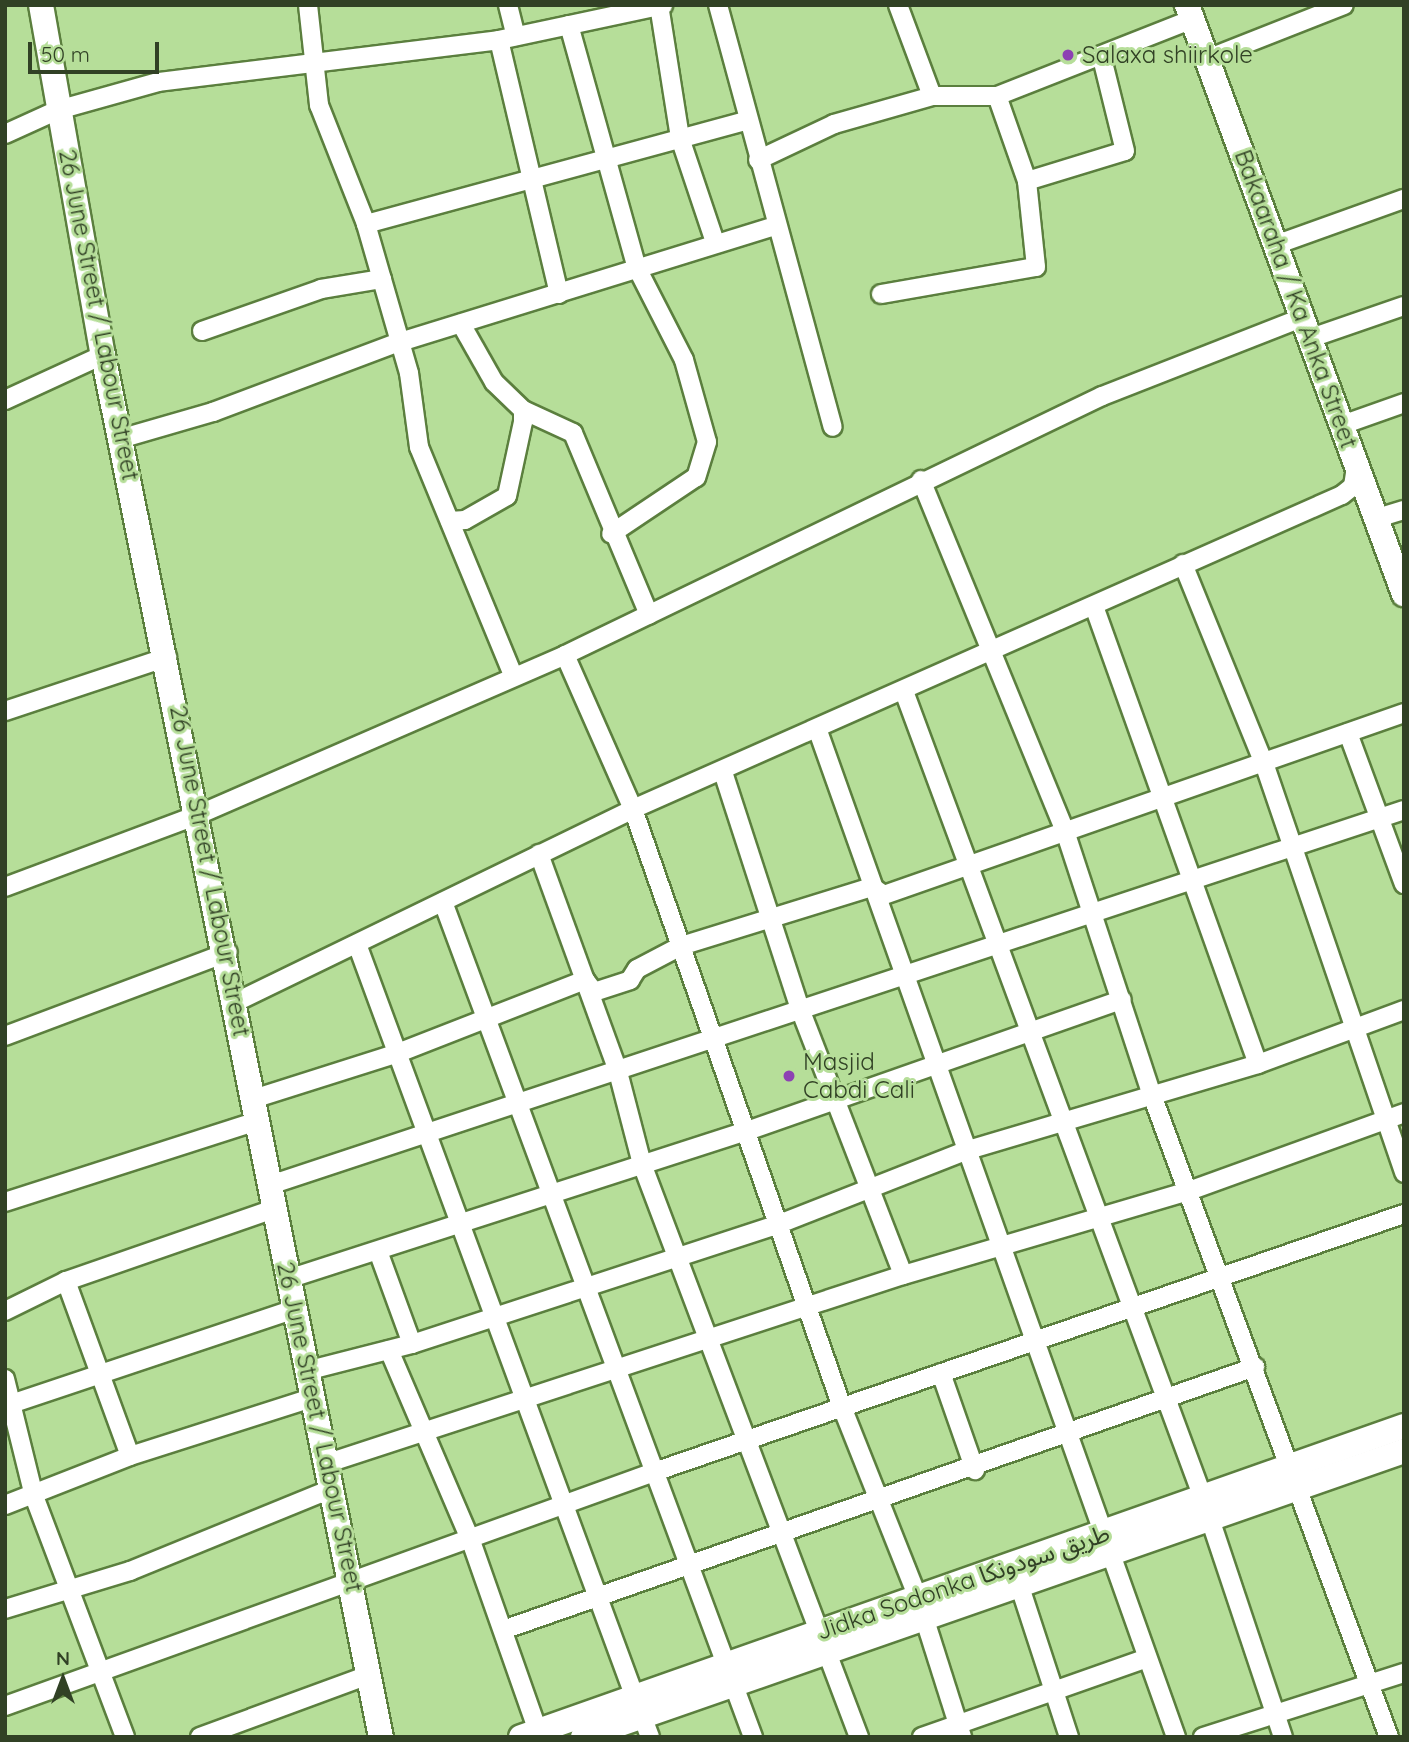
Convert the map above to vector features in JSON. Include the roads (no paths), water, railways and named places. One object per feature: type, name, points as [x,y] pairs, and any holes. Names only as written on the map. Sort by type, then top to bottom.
[{"type":"street","name":"26 June Street / Labour Street","points":[[41,5],[103,355],[123,438],[228,952],[255,1110],[306,1371],[355,1581],[381,1737]]},
{"type":"street","points":[[308,5],[319,105],[366,224],[397,342],[409,373],[419,447],[513,675]]},
{"type":"street","points":[[508,5],[508,38],[532,183],[559,294]]},
{"type":"street","points":[[718,5],[775,226],[833,427]]},
{"type":"street","points":[[898,5],[932,96]]},
{"type":"street","points":[[1207,59],[1344,5]]},
{"type":"street","points":[[5,134],[58,110],[158,82],[312,58],[508,38],[569,25],[586,14],[660,6],[680,138],[715,243]]},
{"type":"street","points":[[758,160],[834,124],[932,96],[997,96],[1102,58],[1190,12]]},
{"type":"street","name":"Bakaaraha / Ka Anka Street","points":[[1190,12],[1278,244],[1374,519],[1404,594]]},
{"type":"street","points":[[569,25],[604,163],[637,268],[684,360],[706,452],[696,477],[611,534]]},
{"type":"street","points":[[1027,181],[1125,151],[1102,58]]},
{"type":"street","points":[[881,294],[1036,267],[1027,181],[997,96]]},
{"type":"street","points":[[366,224],[532,183],[748,120]]},
{"type":"street","points":[[1278,244],[1404,199]]},
{"type":"street","points":[[123,438],[213,412],[397,342],[775,226]]},
{"type":"street","points":[[202,331],[321,289],[382,279]]},
{"type":"street","points":[[5,887],[200,814],[513,675],[565,655],[921,480],[1102,396],[1308,328],[1404,306]]},
{"type":"street","points":[[461,324],[494,382],[523,410],[570,429],[611,534],[649,615]]},
{"type":"street","points":[[5,400],[103,355]]},
{"type":"street","points":[[1342,425],[1404,403]]},
{"type":"street","points":[[450,521],[465,520],[507,496],[523,410]]},
{"type":"street","points":[[236,1002],[633,809],[905,694],[995,651],[1095,609],[1183,564],[1342,495],[1353,486],[1356,466]]},
{"type":"street","points":[[921,480],[995,651],[1066,831],[1152,1095],[1298,1476],[1390,1737]]},
{"type":"street","points":[[1374,519],[1404,510]]},
{"type":"street","points":[[1183,564],[1265,766],[1351,1028],[1396,1116],[1404,1173]]},
{"type":"street","points":[[1095,609],[1189,883],[1258,1064]]},
{"type":"street","points":[[565,655],[633,809],[842,1407],[921,1609],[960,1731]]},
{"type":"street","points":[[5,711],[167,657]]},
{"type":"street","points":[[905,694],[1002,947],[1062,1122],[1100,1219],[1130,1312],[1207,1510],[1283,1737]]},
{"type":"street","points":[[872,887],[884,895],[970,860],[1162,801],[1265,766],[1404,713]]},
{"type":"street","points":[[818,732],[1176,1737]]},
{"type":"street","points":[[1348,733],[1404,884]]},
{"type":"street","points":[[723,772],[800,1009],[903,1275]]},
{"type":"street","points":[[5,1311],[66,1281],[425,1134],[714,1036],[906,974],[1002,947],[1404,810]]},
{"type":"street","points":[[539,854],[617,1068],[642,1164],[678,1253],[746,1441],[825,1641],[859,1737]]},
{"type":"street","points":[[585,980],[594,992],[630,980],[637,969],[681,946],[872,887]]},
{"type":"street","points":[[443,902],[484,1020],[519,1102],[585,1285],[693,1562],[754,1737]]},
{"type":"street","points":[[357,944],[489,1315],[524,1401],[559,1506],[642,1716]]},
{"type":"street","points":[[5,1036],[228,952]]},
{"type":"street","points":[[5,1202],[255,1110],[585,980]]},
{"type":"street","points":[[288,1279],[747,1131],[1122,1000]]},
{"type":"street","points":[[306,1371],[412,1344],[489,1315],[678,1253],[779,1224],[867,1185],[968,1150],[1258,1064],[1404,1010]]},
{"type":"street","points":[[328,1462],[710,1341],[903,1275],[1003,1248],[1189,1191],[1396,1116]]},
{"type":"street","points":[[5,1706],[102,1667],[471,1541],[657,1471],[1035,1341],[1130,1312],[1221,1276],[1404,1214]]},
{"type":"street","points":[[378,1251],[412,1344]]},
{"type":"street","points":[[66,1281],[102,1370],[130,1456]]},
{"type":"street","points":[[10,1404],[92,1380],[102,1370],[295,1309]]},
{"type":"street","points":[[389,1350],[471,1541],[503,1630],[533,1735]]},
{"type":"street","points":[[503,1630],[596,1595],[877,1499],[975,1470],[1255,1367]]},
{"type":"street","points":[[942,1373],[975,1470]]},
{"type":"street","points":[[5,1379],[34,1496],[102,1667],[125,1737]]},
{"type":"street","points":[[5,1505],[34,1496],[130,1456],[312,1398]]},
{"type":"street","name":"Jidka Sodonka طريق سودونكا","points":[[583,1737],[642,1716],[731,1674],[1107,1545],[1298,1476],[1404,1426]]},
{"type":"street","name":"Jidka Sodonka طريق سودونكا","points":[[1298,1476],[1404,1451]]},
{"type":"street","points":[[5,1609],[70,1590],[333,1488]]},
{"type":"street","name":"Jidka Sodonka طريق سودونكا","points":[[921,1609],[1020,1587],[1107,1545]]},
{"type":"street","points":[[1020,1587],[1069,1737]]},
{"type":"street","points":[[922,1737],[960,1731],[1053,1691],[1147,1658]]},
{"type":"street","points":[[1203,1737],[1274,1711],[1404,1673]]},
{"type":"street","points":[[200,1737],[371,1674]]},
{"type":"street","name":"Jidka Sodonka طريق سودونكا","points":[[533,1735],[642,1716]]},
{"type":"place","name":"Salaxa shiirkole","points":[[1068,55]]},
{"type":"place","name":"Masjid Cabdi Cali","points":[[789,1076]]}]
